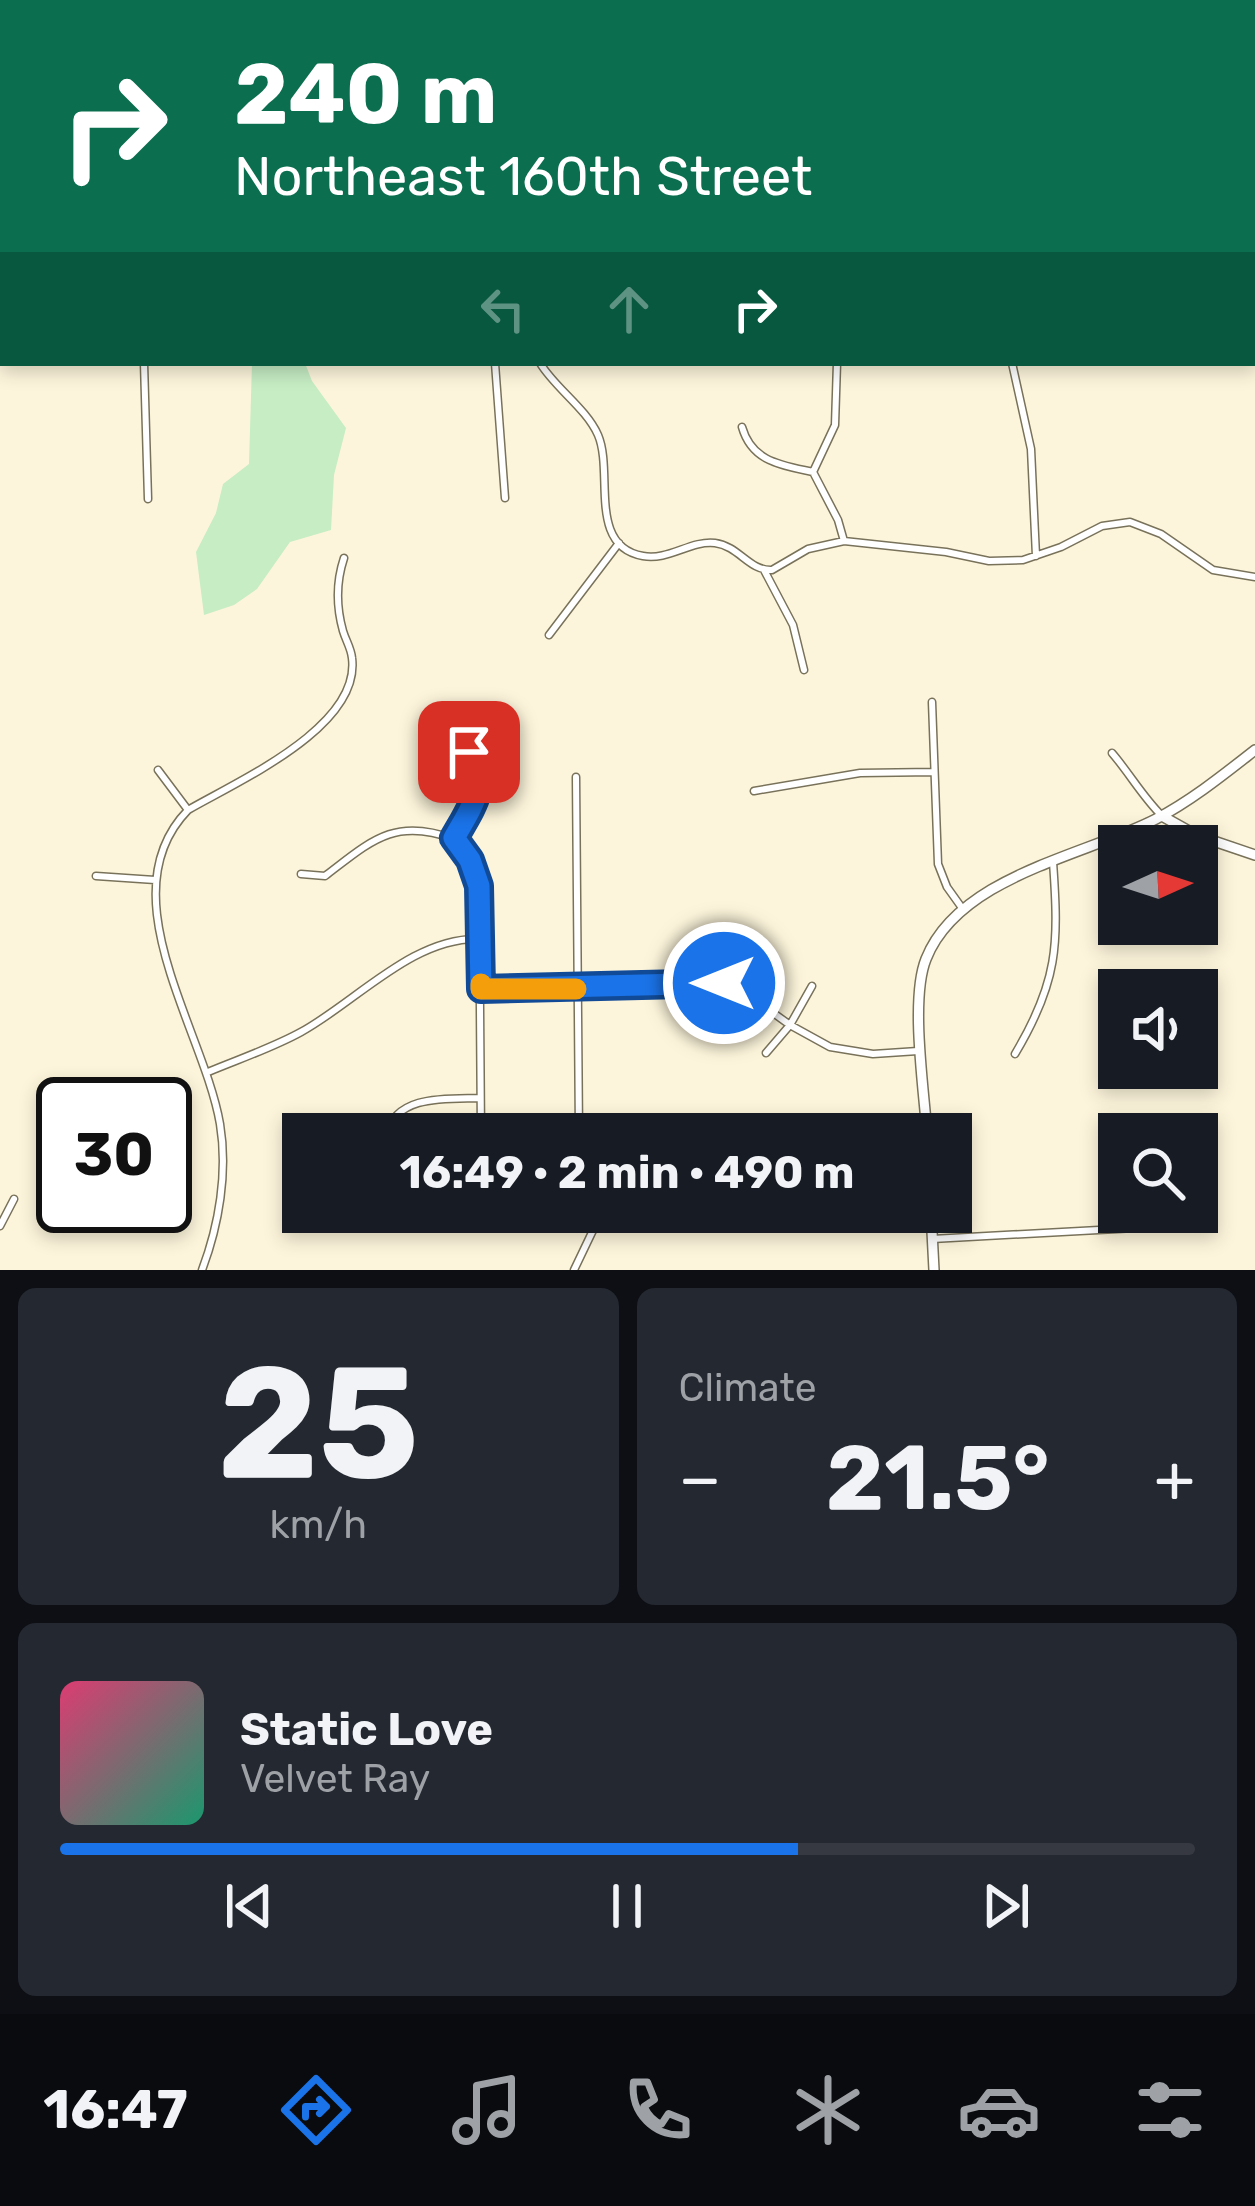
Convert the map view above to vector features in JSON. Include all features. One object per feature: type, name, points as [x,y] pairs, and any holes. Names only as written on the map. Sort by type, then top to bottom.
[{"type":"street","points":[[144,366],[148,499]]},
{"type":"street","points":[[495,366],[505,498]]},
{"type":"street","points":[[542,366],[598,436],[609,527],[619,544],[647,557],[718,543],[772,570],[818,545],[844,541],[1010,562],[1036,556],[1102,526],[1130,522],[1161,534],[1213,570],[1255,577]]},
{"type":"street","points":[[813,472],[836,425],[838,366]]},
{"type":"street","points":[[1013,366],[1031,449],[1036,556]]},
{"type":"street","points":[[742,427],[746,441],[762,457],[813,472],[844,541]]},
{"type":"street","points":[[548,635],[619,544]]},
{"type":"street","points":[[202,1270],[217,1220],[220,1127],[208,1072],[170,979],[155,880],[164,843],[188,810],[297,746],[340,704],[353,675],[336,581],[344,558]]},
{"type":"street","points":[[764,570],[793,625],[804,670]]},
{"type":"street","points":[[932,702],[938,864],[962,908]]},
{"type":"street","points":[[454,838],[480,785],[476,760],[458,748]]},
{"type":"street","points":[[926,1113],[920,991],[926,959],[962,908],[1012,878],[1162,816],[1255,750]]},
{"type":"street","points":[[1112,753],[1138,792],[1162,816],[1196,835],[1255,855]]},
{"type":"street","points":[[158,770],[188,810]]},
{"type":"street","points":[[754,791],[860,773],[934,772]]},
{"type":"street","points":[[576,777],[579,1113]]},
{"type":"street","points":[[301,874],[325,876],[360,849],[401,829],[429,830],[454,838],[470,860],[479,886],[480,1113]]},
{"type":"street","points":[[1015,1054],[1052,978],[1057,908],[1053,862]]},
{"type":"street","points":[[96,875],[155,880]]},
{"type":"street","points":[[208,1072],[304,1030],[432,948],[458,939],[479,939]]},
{"type":"street","points":[[481,989],[715,981],[740,988],[815,1041],[874,1054],[922,1050]]},
{"type":"street","points":[[766,1053],[790,1025],[812,986]]},
{"type":"street","points":[[399,1113],[414,1103],[480,1098]]},
{"type":"street","points":[[0,1226],[14,1199]]},
{"type":"street","points":[[932,1239],[1098,1230]]},
{"type":"street","points":[[574,1270],[592,1233]]},
{"type":"street","points":[[932,1233],[934,1270]]},
{"type":"green space","points":[[252,366],[306,366],[346,428],[334,475],[331,530],[290,542],[257,589],[234,605],[204,615],[196,552],[216,513],[223,484],[249,464]]},
{"type":"slow traffic","points":[[481,984],[481,989],[497,992],[576,989]]},
{"type":"route","points":[[469,752],[476,760],[480,785],[454,838],[470,860],[479,886],[481,989],[724,983]]}]
